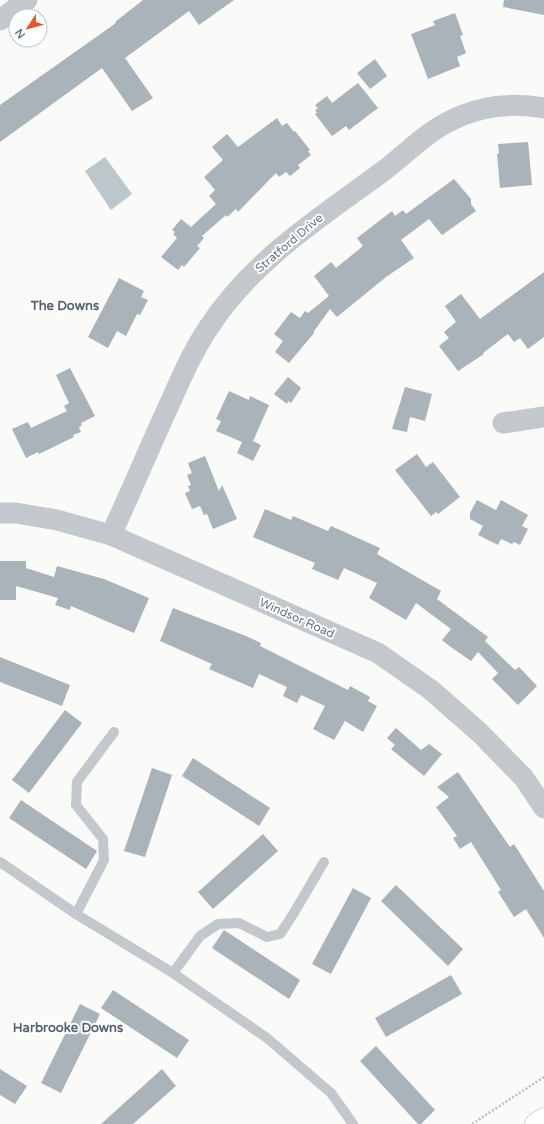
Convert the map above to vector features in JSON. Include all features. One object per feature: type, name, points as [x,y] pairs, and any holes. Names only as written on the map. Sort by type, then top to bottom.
[{"type":"main road","points":[[536,1124],[544,1119]]},
{"type":"street","points":[[0,20],[27,0]]},
{"type":"street","name":"Stratford Drive","points":[[111,535],[189,361],[209,326],[235,293],[264,261],[313,221],[384,171],[434,131],[452,120],[472,112],[506,105],[544,108]]},
{"type":"street","points":[[503,423],[544,417]]},
{"type":"street","name":"Windsor Road","points":[[0,513],[16,513],[57,520],[111,535],[378,653],[431,690],[480,732],[524,778],[544,808]]},
{"type":"lane","points":[[76,914],[104,860],[103,839],[76,805],[77,782],[114,732]]},
{"type":"lane","points":[[0,862],[76,914],[174,973],[266,1038],[332,1093],[353,1124]]},
{"type":"lane","points":[[174,973],[200,936],[218,924],[239,923],[268,937],[280,934],[292,917],[324,862]]},
{"type":"path","points":[[472,1124],[544,1078]]},
{"type":"shaded area","points":[[105,157],[132,194],[111,210],[85,171]]},
{"type":"building","points":[[143,0],[234,0],[199,25],[189,11],[125,58],[153,98],[132,111],[102,68],[0,142],[0,105],[116,23],[115,22]]},
{"type":"building","points":[[504,0],[544,0],[544,15],[503,7]]},
{"type":"building","points":[[455,13],[463,35],[460,36],[466,53],[457,57],[460,66],[428,79],[411,34],[435,25],[433,21]]},
{"type":"building","points":[[375,59],[387,76],[370,89],[357,73]]},
{"type":"building","points":[[358,83],[378,108],[349,130],[346,126],[332,136],[315,114],[317,113],[315,110],[318,109],[315,105],[327,96],[332,103]]},
{"type":"building","points":[[277,118],[282,126],[287,123],[294,132],[295,131],[310,150],[308,151],[311,155],[298,165],[300,168],[290,176],[286,172],[279,177],[276,173],[238,212],[236,209],[227,217],[226,215],[202,236],[204,238],[197,246],[200,248],[184,267],[182,265],[178,270],[161,257],[177,238],[173,234],[175,232],[172,230],[181,219],[191,227],[216,204],[209,196],[215,190],[204,177],[223,160],[212,147],[227,134],[238,147]]},
{"type":"building","points":[[528,142],[532,185],[500,188],[497,154],[499,153],[498,144]]},
{"type":"building","points":[[454,179],[471,199],[471,204],[476,211],[442,235],[429,219],[401,240],[414,258],[386,277],[337,317],[330,309],[314,333],[289,363],[275,352],[283,341],[274,334],[291,312],[300,318],[305,311],[308,313],[329,296],[314,276],[331,262],[336,268],[363,246],[357,238],[392,211],[395,216],[403,210],[406,214]]},
{"type":"building","points":[[544,272],[544,337],[528,349],[520,338],[514,342],[508,334],[483,353],[484,354],[458,371],[439,346],[449,338],[444,332],[456,322],[445,306],[461,294],[480,319]]},
{"type":"building","points":[[119,278],[144,291],[141,297],[148,300],[140,315],[137,314],[126,336],[117,331],[108,348],[88,337]]},
{"type":"building","points":[[70,368],[95,416],[81,423],[82,425],[79,427],[81,432],[73,435],[74,437],[39,454],[38,452],[26,458],[12,429],[28,422],[31,428],[67,411],[64,406],[69,403],[56,375]]},
{"type":"building","points":[[288,377],[301,388],[291,403],[288,401],[287,404],[274,394]]},
{"type":"building","points":[[405,387],[432,394],[425,421],[410,417],[407,432],[392,429]]},
{"type":"building","points":[[229,391],[249,400],[250,396],[269,405],[253,441],[261,445],[253,461],[237,453],[242,442],[216,431],[221,421],[216,419]]},
{"type":"building","points":[[417,454],[426,467],[433,462],[460,497],[438,514],[436,512],[431,516],[395,470]]},
{"type":"building","points":[[205,456],[219,491],[222,485],[237,519],[213,529],[207,514],[204,515],[200,506],[192,509],[185,493],[190,491],[188,486],[191,485],[187,475],[192,473],[188,463]]},
{"type":"building","points":[[477,500],[496,510],[501,500],[528,515],[522,526],[528,529],[520,545],[514,542],[512,544],[501,539],[498,545],[478,535],[483,526],[470,519],[470,513]]},
{"type":"building","points":[[265,509],[291,520],[293,516],[328,531],[331,526],[380,548],[377,554],[441,591],[437,599],[488,637],[485,641],[515,670],[519,667],[537,686],[518,705],[492,679],[498,673],[478,652],[471,661],[448,645],[442,640],[451,629],[416,603],[406,620],[369,598],[377,583],[344,568],[338,580],[312,569],[315,563],[253,537]]},
{"type":"building","points":[[0,561],[26,561],[26,568],[54,577],[57,566],[104,579],[149,598],[134,633],[71,606],[70,610],[55,605],[58,598],[16,586],[16,600],[0,600]]},
{"type":"building","points":[[173,608],[246,636],[261,643],[260,646],[348,690],[350,686],[370,697],[368,701],[377,706],[363,732],[345,721],[334,740],[313,729],[325,706],[301,695],[297,703],[283,696],[287,687],[259,674],[253,688],[209,669],[212,664],[160,641]]},
{"type":"building","points":[[0,657],[70,685],[62,706],[0,682]]},
{"type":"building","points":[[65,710],[82,723],[29,793],[12,780]]},
{"type":"building","points":[[396,728],[421,750],[429,744],[442,754],[424,776],[391,749],[395,745],[387,738]]},
{"type":"building","points":[[193,758],[270,808],[259,826],[182,776]]},
{"type":"building","points":[[152,768],[172,775],[145,857],[124,851]]},
{"type":"building","points":[[458,772],[510,847],[514,844],[544,891],[544,938],[526,909],[514,917],[498,892],[501,890],[471,842],[460,849],[453,838],[457,836],[436,807],[449,797],[437,787]]},
{"type":"building","points":[[21,800],[97,851],[86,869],[9,818]]},
{"type":"building","points":[[263,834],[278,851],[213,909],[198,892]]},
{"type":"building","points":[[396,885],[463,949],[448,966],[381,901]]},
{"type":"building","points":[[353,888],[371,898],[331,974],[312,964]]},
{"type":"building","points":[[224,930],[300,980],[289,999],[212,948]]},
{"type":"building","points":[[451,975],[462,994],[386,1037],[375,1018]]},
{"type":"building","points":[[113,990],[189,1040],[177,1058],[101,1008]]},
{"type":"building","points":[[80,1004],[100,1014],[61,1093],[41,1083]]},
{"type":"building","points":[[376,1046],[435,1110],[421,1124],[418,1124],[360,1061]]},
{"type":"building","points":[[0,1069],[27,1086],[15,1104],[0,1095]]},
{"type":"building","points":[[162,1069],[176,1086],[133,1124],[101,1124]]},
{"type":"district","name":"The Downs","points":[[65,306]]},
{"type":"district","name":"Harbrooke Downs","points":[[68,1028]]}]
